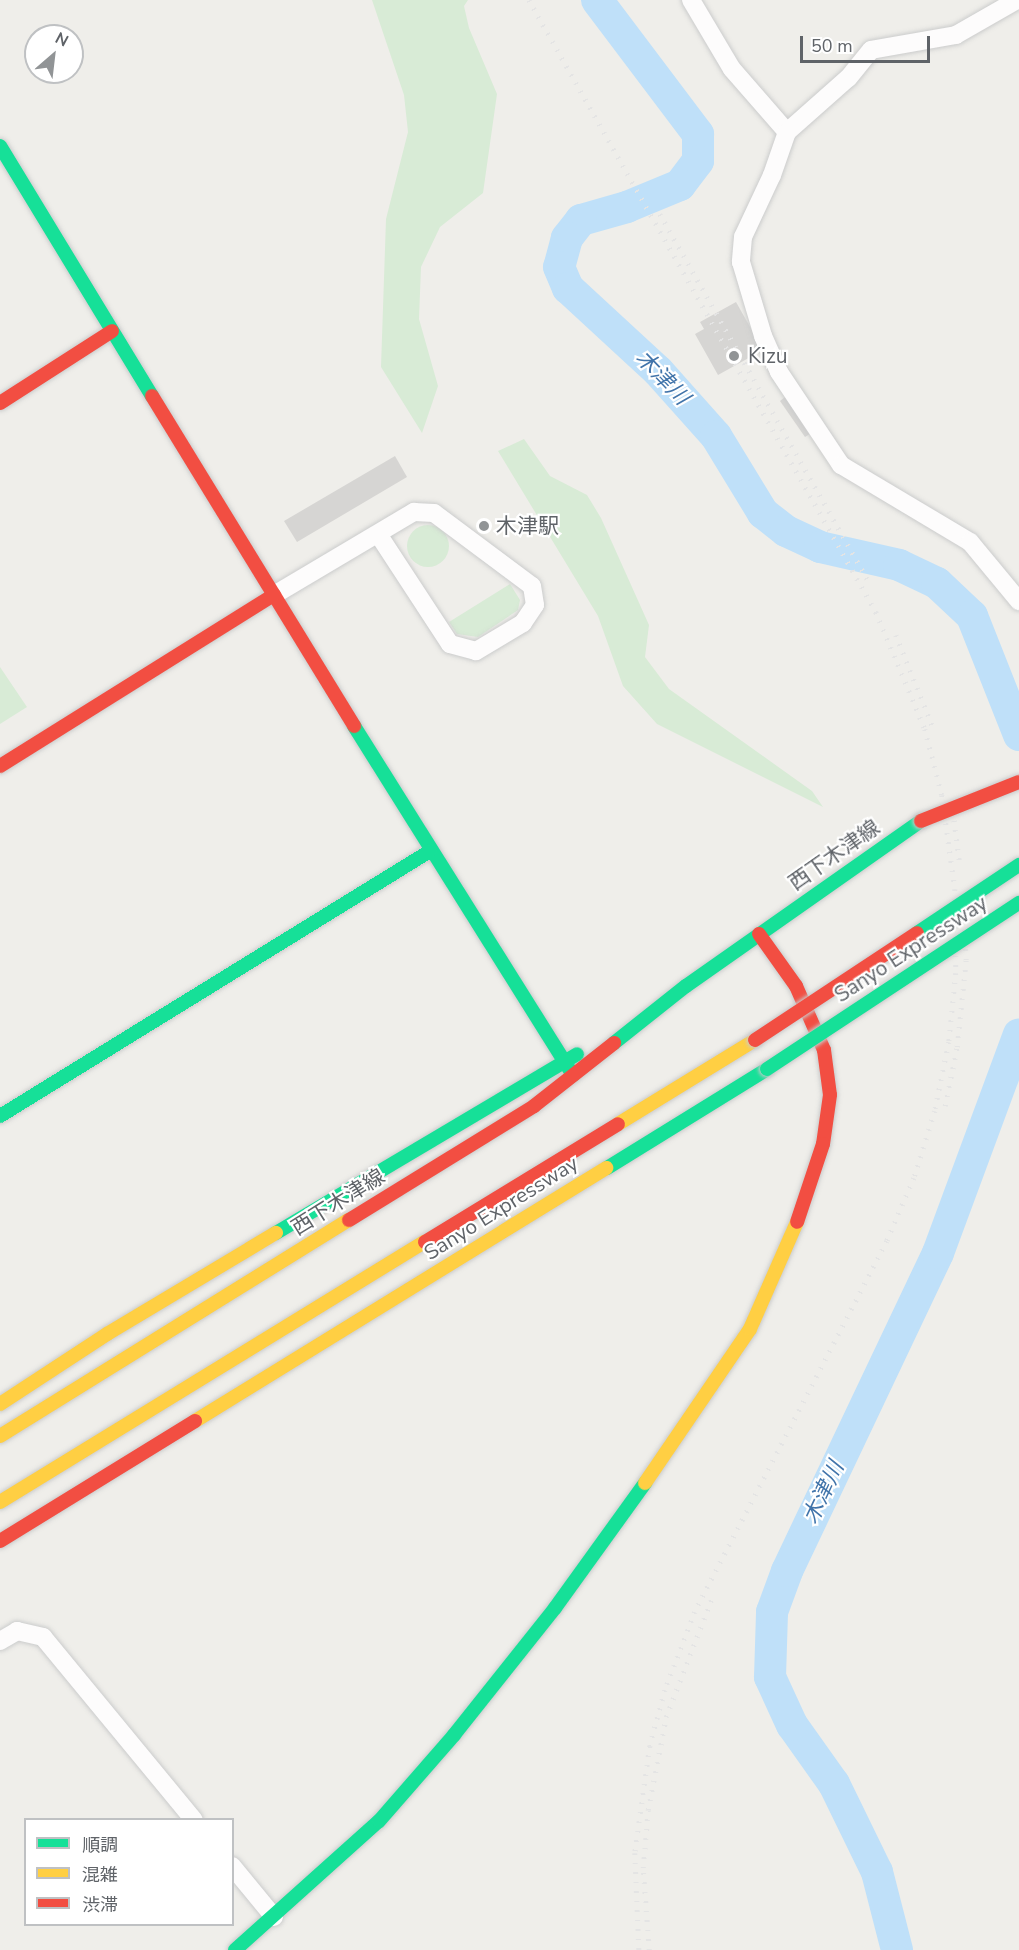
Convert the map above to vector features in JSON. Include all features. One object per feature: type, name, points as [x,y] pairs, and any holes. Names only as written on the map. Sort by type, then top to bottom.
[{"type":"main road","points":[[0,146],[430,851],[573,1075]]},
{"type":"main road","points":[[0,403],[112,331]]},
{"type":"main road","points":[[0,766],[274,595]]},
{"type":"main road","name":"西下木津線","points":[[0,1436],[534,1106],[686,986],[921,821],[1019,782]]},
{"type":"main road","points":[[0,1116],[430,851]]},
{"type":"main road","name":"Sanyo Expressway","points":[[0,1502],[754,1040],[1019,865]]},
{"type":"main road","name":"Sanyo Expressway","points":[[0,1541],[767,1069],[1019,903]]},
{"type":"main road","points":[[235,1950],[378,1821],[454,1735],[555,1608],[720,1378],[774,1279],[823,1144],[830,1095],[824,1050],[796,986],[759,934]]},
{"type":"main road","name":"西下木津線","points":[[0,1404],[107,1334],[565,1062],[686,986]]},
{"type":"street","points":[[692,0],[732,69],[787,132]]},
{"type":"street","points":[[1017,0],[956,35],[871,50],[848,78],[787,132],[772,175],[743,237],[741,262],[763,336],[779,372],[841,465],[970,542],[1019,601]]},
{"type":"street","points":[[274,595],[414,512],[434,513],[531,586],[535,606],[523,622],[476,651],[450,644],[378,534]]},
{"type":"street","points":[[0,1641],[16,1631],[43,1637],[192,1818]]},
{"type":"street","points":[[234,1868],[274,1917]]},
{"type":"green space","points":[[372,0],[468,0],[464,6],[469,28],[497,94],[483,193],[440,227],[421,267],[419,319],[438,386],[422,433],[381,367],[386,219],[408,132],[404,95]]},
{"type":"green space","points":[[524,439],[550,476],[587,495],[601,518],[649,625],[645,657],[669,689],[812,791],[823,807],[657,724],[623,686],[598,616],[498,451]]},
{"type":"green space","points":[[428,525],[436,526],[443,531],[448,538],[448,554],[443,561],[436,566],[428,567],[420,566],[413,561],[408,554],[407,546],[408,538],[413,531],[420,526]]},
{"type":"green space","points":[[510,584],[520,600],[518,610],[478,637],[457,634],[449,622]]},
{"type":"green space","points":[[0,667],[27,707],[0,724]]},
{"type":"building","points":[[736,302],[763,350],[718,375],[695,334],[704,329],[700,322]]},
{"type":"building","points":[[790,393],[816,430],[805,437],[780,401]]},
{"type":"building","points":[[395,456],[407,477],[297,542],[284,521]]},
{"type":"waterway","name":"木津川","points":[[597,0],[698,134],[698,161],[680,185],[627,207],[581,220],[567,238],[559,267],[568,288],[658,371],[716,436],[763,513],[786,531],[820,547],[899,565],[937,583],[972,616],[1019,735]]},
{"type":"waterway","name":"木津川","points":[[897,1950],[877,1872],[834,1784],[792,1725],[770,1677],[772,1612],[787,1571],[938,1253],[1019,1034]]},
{"type":"railway","points":[[529,0],[876,612],[925,729],[942,795],[955,889],[956,973],[949,1042],[935,1111],[914,1178],[887,1241],[695,1612],[665,1690],[650,1746],[635,1853],[639,1950]]},
{"type":"railway","points":[[660,214],[870,584]]},
{"type":"railway","points":[[896,635],[933,727]]},
{"type":"railway","points":[[953,811],[960,864]]},
{"type":"railway","points":[[945,1106],[957,1047],[966,960],[963,909]]},
{"type":"railway","points":[[649,1950],[643,1868],[648,1810],[666,1717],[713,1595]]},
{"type":"traffic: fast","points":[[0,146],[152,396]]},
{"type":"traffic: fast","points":[[354,726],[573,1075]]},
{"type":"traffic: fast","points":[[614,1043],[686,986],[921,821]]},
{"type":"traffic: fast","points":[[0,1116],[430,851]]},
{"type":"traffic: fast","points":[[917,933],[1019,865]]},
{"type":"traffic: fast","points":[[767,1069],[1019,903]]},
{"type":"traffic: fast","points":[[276,1233],[577,1054]]},
{"type":"traffic: fast","points":[[607,1168],[767,1069]]},
{"type":"traffic: fast","points":[[235,1950],[379,1821],[454,1735],[555,1608],[645,1483]]},
{"type":"traffic: slow","points":[[618,1124],[755,1040]]},
{"type":"traffic: slow","points":[[195,1421],[607,1168]]},
{"type":"traffic: slow","points":[[0,1436],[349,1220]]},
{"type":"traffic: slow","points":[[645,1483],[750,1329],[797,1222]]},
{"type":"traffic: slow","points":[[0,1404],[107,1334],[276,1233]]},
{"type":"traffic: slow","points":[[0,1502],[425,1242]]},
{"type":"traffic: jam","points":[[0,403],[112,331]]},
{"type":"traffic: jam","points":[[152,396],[354,726]]},
{"type":"traffic: jam","points":[[0,766],[274,595]]},
{"type":"traffic: jam","points":[[921,821],[1019,782]]},
{"type":"traffic: jam","points":[[755,1040],[917,933]]},
{"type":"traffic: jam","points":[[759,934],[796,986],[824,1050],[830,1095],[823,1144],[797,1222]]},
{"type":"traffic: jam","points":[[349,1220],[534,1106],[614,1043]]},
{"type":"traffic: jam","points":[[425,1242],[618,1124]]},
{"type":"traffic: jam","points":[[0,1541],[195,1421]]},
{"type":"place","name":"Kizu","points":[[734,356]]},
{"type":"place","name":"木津駅","points":[[484,526]]}]
